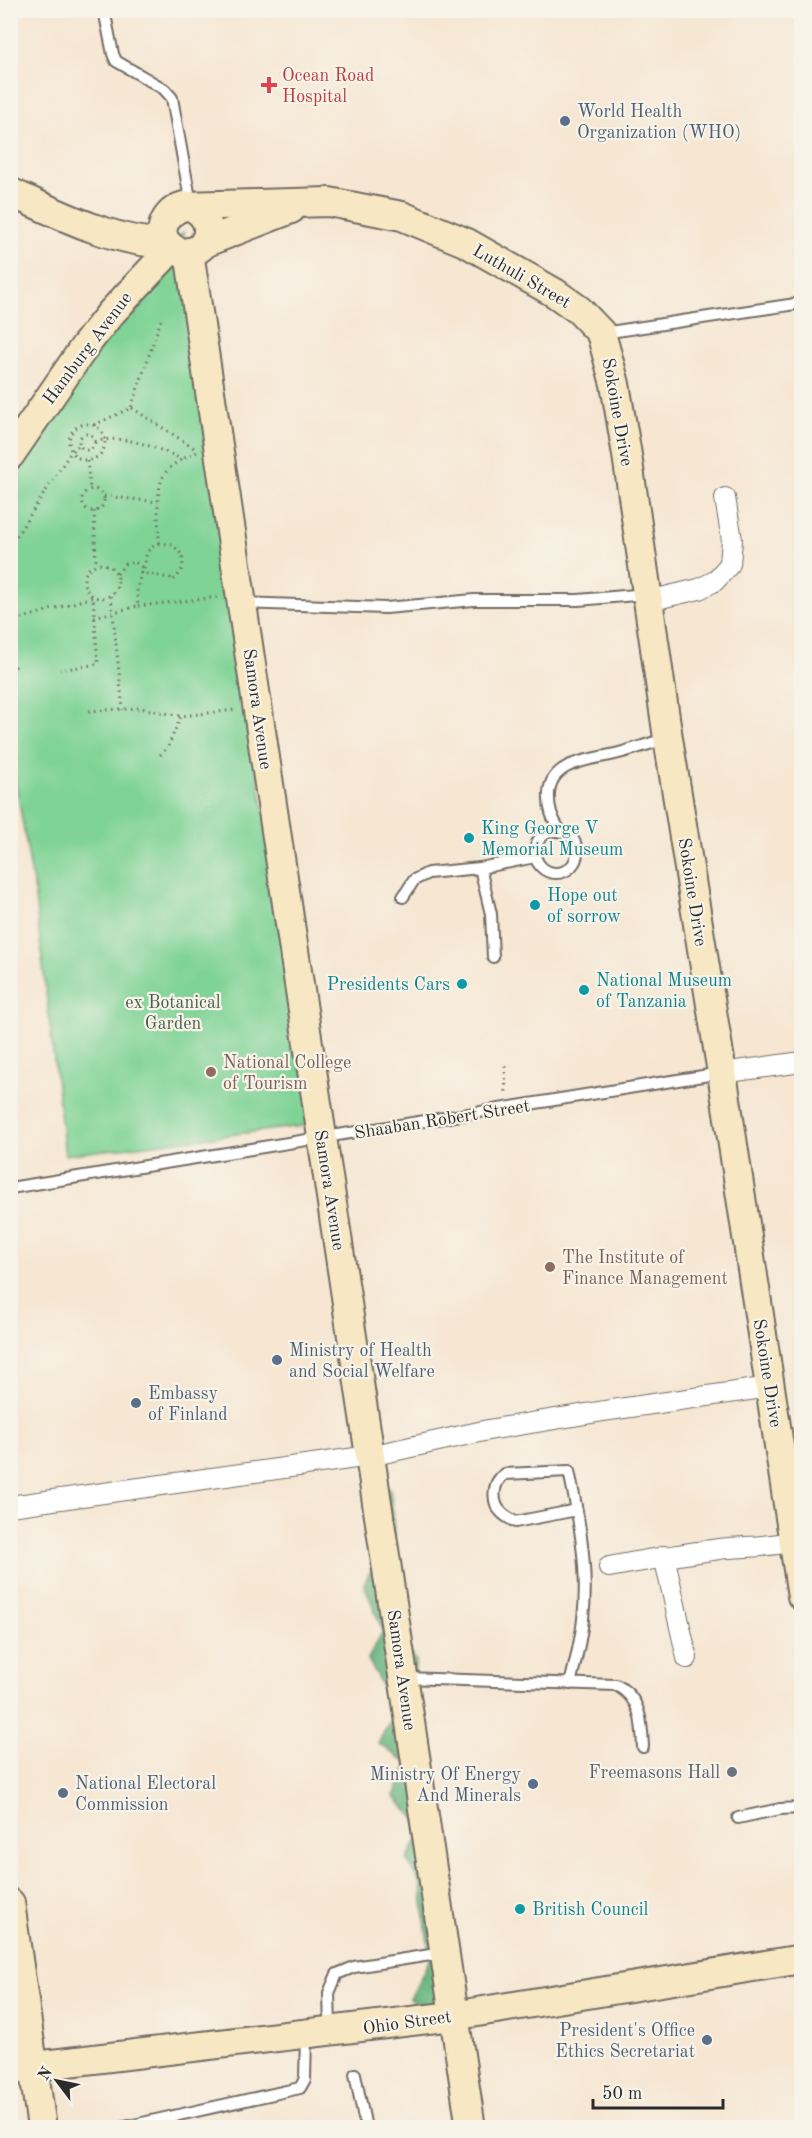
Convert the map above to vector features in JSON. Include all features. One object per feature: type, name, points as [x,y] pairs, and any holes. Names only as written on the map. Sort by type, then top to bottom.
[{"type":"street","name":"Luthuli Street","points":[[10,192],[59,214],[126,239],[144,243],[179,241],[253,225],[309,201]]},
{"type":"street","name":"Luthuli Street","points":[[192,207],[309,201],[358,206],[402,216],[466,243],[555,292],[579,309],[601,333]]},
{"type":"street","name":"Samora Avenue","points":[[192,207],[206,217],[209,226],[208,235],[179,241],[235,600],[257,705],[471,2127]]},
{"type":"street","points":[[179,241],[176,208],[192,207]]},
{"type":"street","name":"Hamburg Avenue","points":[[10,455],[85,346],[110,314],[179,241]]},
{"type":"street","name":"Sokoine Drive","points":[[601,333],[615,384],[770,1388],[792,1461],[792,1541],[801,1596]]},
{"type":"street","points":[[648,598],[699,589],[715,581],[730,564],[732,540],[725,498]]},
{"type":"street","name":"Shaaban Robert Street","points":[[722,1073],[801,1062]]},
{"type":"street","points":[[10,1506],[370,1456],[488,1430],[770,1388]]},
{"type":"street","points":[[609,1567],[663,1556],[792,1541]]},
{"type":"street","points":[[663,1556],[687,1658]]},
{"type":"street","points":[[10,1903],[22,2067],[42,2127]]},
{"type":"street","name":"Ohio Street","points":[[22,2067],[318,2034],[453,2016],[801,1959]]},
{"type":"lane","points":[[104,10],[116,61],[164,89],[172,98],[192,207]]},
{"type":"lane","points":[[601,333],[801,303]]},
{"type":"lane","points":[[235,600],[386,608],[474,600],[648,598]]},
{"type":"lane","points":[[561,832],[553,821],[549,800],[551,781],[558,771],[577,763],[668,738]]},
{"type":"lane","points":[[554,831],[561,832],[567,834],[576,846],[577,853],[572,866],[566,871],[552,873],[540,866],[535,857],[535,847],[542,836],[554,831]]},
{"type":"lane","points":[[403,897],[414,880],[429,873],[480,868],[535,857]]},
{"type":"lane","points":[[480,868],[491,914],[492,957]]},
{"type":"lane","name":"Shaaban Robert Street","points":[[10,1188],[722,1073]]},
{"type":"lane","points":[[570,1684],[584,1619],[584,1577],[577,1510],[568,1471],[505,1473],[497,1482],[495,1498],[497,1506],[501,1512],[515,1522],[577,1510]]},
{"type":"lane","points":[[403,1677],[616,1685],[624,1689],[636,1701],[642,1726],[643,1747]]},
{"type":"lane","points":[[738,1818],[780,1809],[800,1808],[801,1815]]},
{"type":"lane","points":[[120,2127],[300,2088],[305,2079],[329,1993],[337,1974],[354,1967],[443,1953]]},
{"type":"lane","points":[[355,2074],[366,2127]]},
{"type":"path","points":[[94,425],[131,408],[161,320]]},
{"type":"path","points":[[131,408],[198,451],[182,459],[163,476],[159,502],[159,543]]},
{"type":"path","points":[[87,424],[94,425],[105,439],[105,445],[99,456],[87,461],[81,460],[71,452],[69,440],[75,428],[87,424]]},
{"type":"path","points":[[10,546],[71,452],[79,445],[80,436],[86,434],[93,436],[95,442],[93,447],[88,450],[82,449],[79,445]]},
{"type":"path","points":[[95,442],[105,439],[145,444],[182,459]]},
{"type":"path","points":[[87,461],[90,489]]},
{"type":"path","points":[[104,496],[102,507],[94,511],[87,508],[83,502],[84,494],[90,489],[97,489],[104,496],[159,502]]},
{"type":"path","points":[[94,511],[96,564]]},
{"type":"path","points":[[138,606],[137,589],[141,573],[144,569],[144,560],[150,548],[159,543],[173,545],[182,555],[184,562],[179,575],[172,581],[170,578],[141,573]]},
{"type":"path","points":[[10,622],[93,597],[111,596],[118,586],[117,574],[125,564],[135,562],[144,569]]},
{"type":"path","points":[[60,670],[98,664],[93,597],[83,584],[86,572],[96,564],[108,566],[117,574]]},
{"type":"path","points":[[111,596],[123,710]]},
{"type":"path","points":[[94,617],[138,606],[235,600]]},
{"type":"path","points":[[10,663],[17,668]]},
{"type":"path","points":[[89,711],[140,708],[181,716],[257,705]]},
{"type":"path","points":[[160,755],[168,747],[181,716]]},
{"type":"path","points":[[505,1066],[506,1098],[511,1108]]},
{"type":"green space","name":"ex Botanical Garden","points":[[183,232],[227,597],[318,1124],[65,1155],[34,889],[11,755],[10,468],[94,342]]},
{"type":"green space","points":[[377,1486],[390,1489],[393,1512],[396,1632],[416,1661],[408,1709],[428,1723],[419,1768],[438,1789],[433,1833],[461,1999],[434,2016],[410,1999],[430,1959],[421,1885],[407,1860],[423,1828],[394,1796],[408,1764],[378,1743],[395,1712],[368,1659],[383,1631],[364,1584],[384,1545],[364,1518]]},
{"type":"place","name":"Ocean Road Hospital","points":[[269,85]]},
{"type":"place","name":"World Health Organization (WHO)","points":[[565,121]]},
{"type":"place","name":"King George V Memorial Museum","points":[[469,838]]},
{"type":"place","name":"Hope out of sorrow","points":[[535,905]]},
{"type":"place","name":"Presidents Cars","points":[[462,984]]},
{"type":"place","name":"National Museum of Tanzania","points":[[584,990]]},
{"type":"place","name":"National College of Tourism","points":[[211,1072]]},
{"type":"place","name":"The Institute of Finance Management","points":[[550,1267]]},
{"type":"place","name":"Ministry of Health and Social Welfare","points":[[277,1360]]},
{"type":"place","name":"Embassy of Finland","points":[[136,1403]]},
{"type":"place","name":"Freemasons Hall","points":[[732,1772]]},
{"type":"place","name":"Ministry Of Energy And Minerals","points":[[533,1784]]},
{"type":"place","name":"National Electoral Commission","points":[[63,1793]]},
{"type":"place","name":"British Council","points":[[520,1909]]},
{"type":"place","name":"President's Office Ethics Secretariat","points":[[707,2040]]}]
